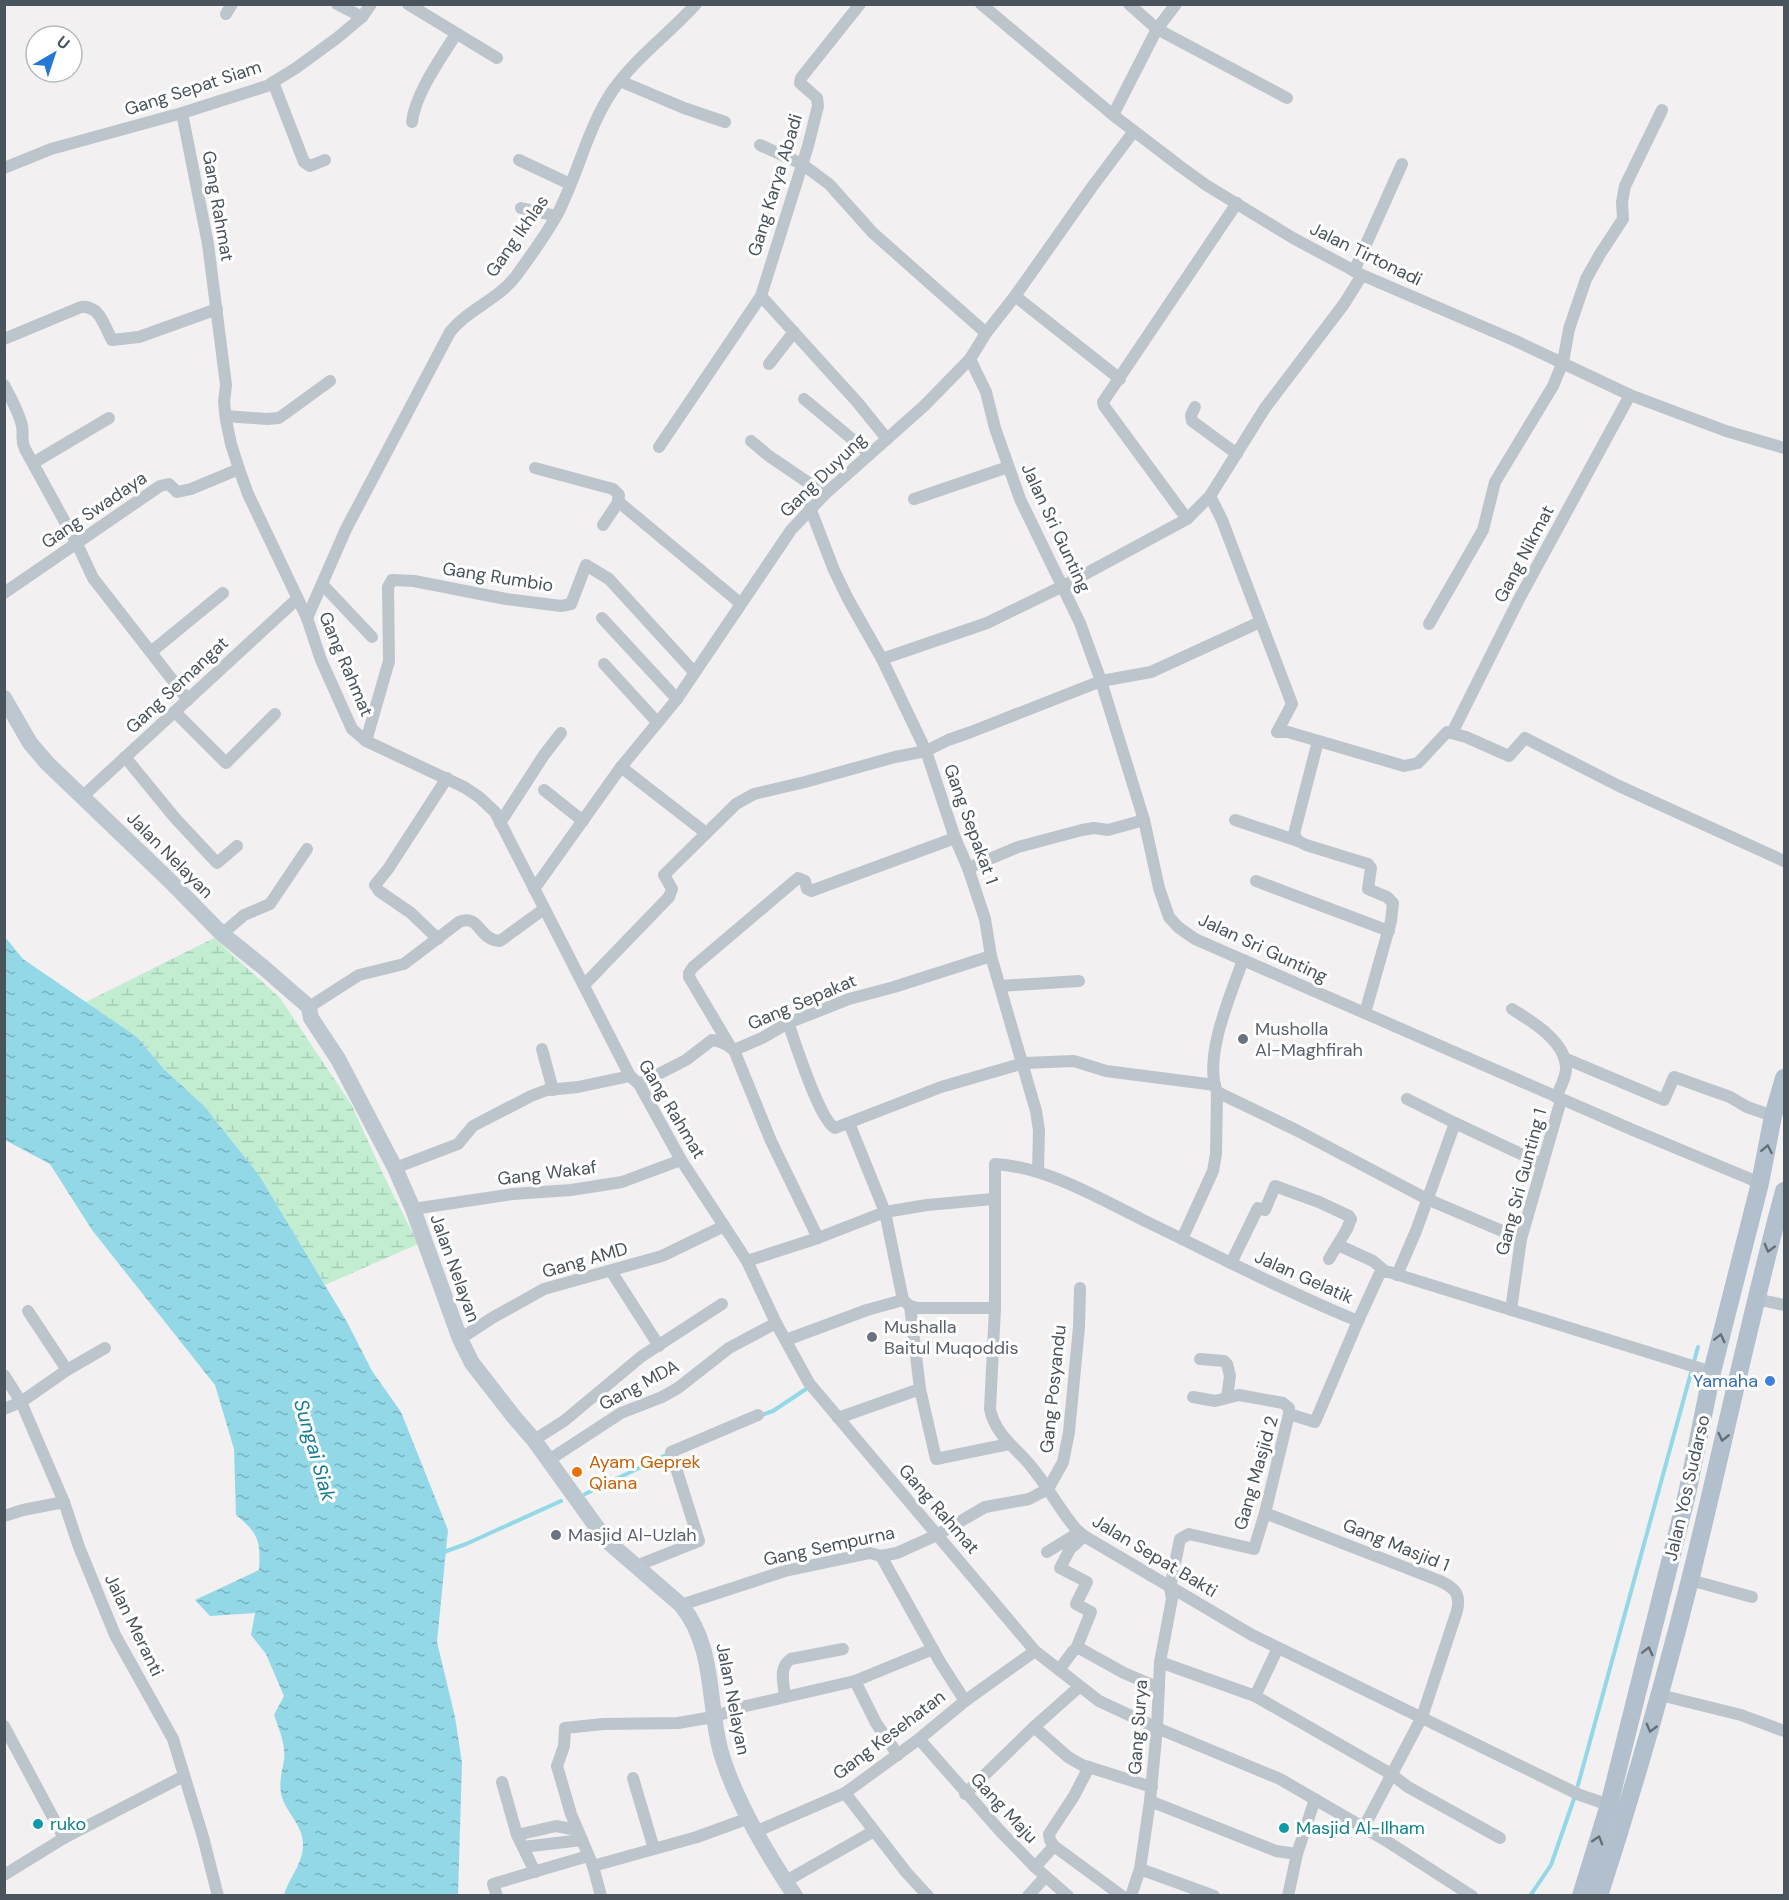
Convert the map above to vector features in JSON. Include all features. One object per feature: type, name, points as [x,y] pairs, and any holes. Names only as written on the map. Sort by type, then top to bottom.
[{"type":"main road","name":"Jalan Nelayan","points":[[4,698],[30,743],[47,764],[169,880],[222,934],[309,1007],[311,1018],[338,1059],[395,1168],[413,1209],[460,1339],[472,1363],[534,1440],[606,1540],[681,1605],[691,1617],[703,1646],[710,1682],[713,1718],[724,1763],[752,1825],[790,1888]]},
{"type":"main road","name":"Jalan Yos Sudarso","points":[[1581,1896],[1609,1805],[1687,1494],[1699,1368],[1760,1183],[1773,1116],[1785,1078]]},
{"type":"main road","name":"Jalan Yos Sudarso","points":[[1599,1896],[1635,1788],[1660,1695],[1690,1580],[1756,1299],[1785,1191]]},
{"type":"main road","points":[[1687,1494],[1709,1499]]},
{"type":"street","points":[[337,4],[362,17]]},
{"type":"street","name":"Gang Sepat Siam","points":[[4,168],[51,150],[267,86],[296,68],[362,17],[371,4]]},
{"type":"street","points":[[408,4],[497,58]]},
{"type":"street","name":"Gang Ikhlas","points":[[307,618],[346,529],[450,332],[459,320],[506,288],[556,216],[597,117],[620,81],[639,59],[696,4]]},
{"type":"street","name":"Gang Karya Abadi","points":[[659,447],[761,296],[818,106],[817,99],[800,83],[801,78],[860,4]]},
{"type":"street","points":[[1129,4],[1157,28],[1287,98]]},
{"type":"street","points":[[1113,115],[1157,28],[1176,4]]},
{"type":"street","name":"Jalan Tirtonadi","points":[[988,7],[1134,131],[1206,184],[1293,238],[1358,273],[1563,362],[1630,395],[1725,431],[1785,448]]},
{"type":"street","points":[[412,122],[413,111],[456,34]]},
{"type":"street","points":[[620,81],[684,108],[725,122]]},
{"type":"street","points":[[273,82],[304,162],[310,166],[325,160]]},
{"type":"street","points":[[1429,624],[1482,530],[1495,482],[1553,386],[1563,362],[1569,329],[1586,279],[1623,219],[1622,202],[1625,186],[1662,110]]},
{"type":"street","name":"Gang Rahmat","points":[[182,113],[204,222],[217,309],[226,385],[224,402],[231,444],[248,494],[307,618],[321,660],[352,729],[366,741],[447,778],[479,797],[495,812],[634,1080],[681,1160],[747,1261],[776,1323],[809,1383],[1035,1651],[1079,1687],[1099,1701],[1157,1728],[1280,1779],[1364,1827],[1472,1896]]},
{"type":"street","name":"Gang Duyung","points":[[534,889],[621,767],[676,699],[791,530],[810,508],[924,406],[970,359],[986,333],[1134,131]]},
{"type":"street","points":[[760,145],[802,164],[829,184],[873,233],[986,333]]},
{"type":"street","points":[[519,160],[570,184]]},
{"type":"street","points":[[882,659],[987,623],[1063,586],[1187,519],[1210,496],[1265,408],[1344,304],[1402,164]]},
{"type":"street","points":[[1187,519],[1104,406],[1104,398],[1120,379],[1237,203]]},
{"type":"street","points":[[521,208],[556,216]]},
{"type":"street","points":[[761,296],[858,403],[887,439]]},
{"type":"street","points":[[1015,296],[1120,379]]},
{"type":"street","points":[[4,339],[81,307],[89,306],[99,313],[112,340],[139,337],[217,309]]},
{"type":"street","points":[[769,364],[794,333]]},
{"type":"street","name":"Jalan Sri Gunting","points":[[970,359],[986,392],[995,428],[1020,499],[1080,623],[1101,681],[1144,820],[1157,879],[1169,916],[1178,927],[1195,939],[1760,1183]]},
{"type":"street","points":[[226,416],[279,418],[330,381]]},
{"type":"street","points":[[4,386],[22,424],[21,439],[93,578],[188,700]]},
{"type":"street","name":"Gang Nikmat","points":[[1452,732],[1518,601],[1630,395]]},
{"type":"street","points":[[804,399],[870,454]]},
{"type":"street","points":[[1194,407],[1191,415],[1192,421],[1238,454]]},
{"type":"street","points":[[33,463],[109,418]]},
{"type":"street","points":[[751,441],[825,494]]},
{"type":"street","points":[[914,499],[1008,467]]},
{"type":"street","points":[[535,468],[614,489],[619,495],[619,501],[603,525]]},
{"type":"street","name":"Gang Swadaya","points":[[4,593],[164,485],[169,484],[177,492],[191,489],[239,470]]},
{"type":"street","points":[[1210,496],[1222,520],[1292,704],[1277,732],[1288,732],[1404,766],[1418,763],[1447,732],[1452,732],[1509,756],[1525,738],[1619,786],[1785,861]]},
{"type":"street","points":[[619,501],[740,603]]},
{"type":"street","name":"Gang Sepakat 1","points":[[810,508],[834,570],[882,659],[926,751],[955,838],[968,868],[985,919],[991,956],[1023,1063],[1039,1130],[1038,1171]]},
{"type":"street","name":"Gang Rumbio","points":[[366,741],[389,661],[386,617],[387,587],[392,580],[414,581],[506,599],[561,606],[571,603],[586,565],[609,579],[694,672]]},
{"type":"street","points":[[322,584],[372,637]]},
{"type":"street","points":[[151,652],[223,593]]},
{"type":"street","name":"Gang Semangat","points":[[82,797],[297,599]]},
{"type":"street","points":[[602,618],[676,699]]},
{"type":"street","points":[[584,985],[669,897],[672,889],[664,875],[736,804],[754,794],[926,751],[948,740],[1101,681],[1151,672],[1260,622]]},
{"type":"street","points":[[604,664],[657,722]]},
{"type":"street","points":[[176,712],[226,763],[275,714]]},
{"type":"street","points":[[501,822],[561,733]]},
{"type":"street","points":[[1298,841],[1294,834],[1318,741]]},
{"type":"street","points":[[125,757],[175,818],[217,863],[237,846]]},
{"type":"street","points":[[621,767],[706,833]]},
{"type":"street","points":[[438,939],[411,913],[379,891],[375,885],[388,869],[447,778]]},
{"type":"street","points":[[544,790],[583,821]]},
{"type":"street","points":[[968,868],[1018,848],[1082,830],[1094,828],[1108,830],[1144,820]]},
{"type":"street","points":[[1235,820],[1370,865],[1368,889],[1387,897],[1393,903],[1389,931],[1365,1013]]},
{"type":"street","points":[[818,1238],[771,1141],[732,1048],[688,973],[798,878],[805,881],[807,889],[811,891],[955,838]]},
{"type":"street","points":[[222,934],[244,915],[270,904],[307,849]]},
{"type":"street","points":[[1256,881],[1389,931]]},
{"type":"street","points":[[309,1007],[360,975],[404,964],[466,918],[472,920],[486,936],[494,941],[500,941],[544,909]]},
{"type":"street","name":"Gang Sepakat","points":[[395,1168],[458,1144],[473,1126],[531,1095],[634,1080],[686,1060],[712,1040],[720,1041],[732,1048],[762,1038],[788,1023],[849,999],[991,956]]},
{"type":"street","points":[[1182,1239],[1213,1171],[1216,1154],[1219,1025],[1243,960]]},
{"type":"street","points":[[1000,986],[1079,981]]},
{"type":"street","points":[[1512,1009],[1550,1035],[1564,1058],[1664,1100],[1674,1077],[1730,1096],[1747,1107],[1773,1116]]},
{"type":"street","points":[[788,1023],[820,1108],[830,1125],[835,1128],[941,1087],[1023,1063],[1074,1061],[1106,1071],[1216,1088],[1427,1199],[1521,1239]]},
{"type":"street","points":[[542,1049],[553,1090]]},
{"type":"street","name":"Gang Sri Gunting 1","points":[[1511,1310],[1521,1239],[1565,1074],[1564,1058]]},
{"type":"street","points":[[1407,1099],[1542,1164]]},
{"type":"street","points":[[849,1123],[885,1212],[906,1303],[936,1459],[1009,1444]]},
{"type":"street","name":"Jalan Gelatik","points":[[1038,1171],[1358,1321],[1379,1275],[1391,1273],[1416,1231],[1455,1123]]},
{"type":"street","name":"Gang Wakaf","points":[[413,1209],[513,1194],[571,1190],[622,1182],[681,1160]]},
{"type":"street","name":"Jalan Sepat Bakti","points":[[1038,1171],[995,1164],[993,1199],[995,1308],[990,1409],[992,1420],[999,1433],[1029,1464],[1081,1534],[1170,1588],[1278,1648],[1580,1795],[1609,1805]]},
{"type":"street","points":[[1231,1263],[1258,1208],[1265,1210],[1275,1186],[1349,1216],[1351,1219],[1347,1229],[1329,1259]]},
{"type":"street","points":[[747,1261],[818,1238],[885,1212],[927,1205],[993,1199]]},
{"type":"street","name":"Gang AMD","points":[[460,1339],[544,1289],[662,1256],[724,1226]]},
{"type":"street","points":[[1338,1245],[1373,1261],[1391,1273],[1699,1368]]},
{"type":"street","points":[[610,1271],[659,1346]]},
{"type":"street","name":"Gang Posyandu","points":[[1048,1489],[1063,1462],[1070,1432],[1080,1288]]},
{"type":"street","points":[[1756,1299],[1785,1305]]},
{"type":"street","points":[[786,1340],[867,1310],[906,1303],[928,1309],[995,1308]]},
{"type":"street","points":[[534,1440],[564,1421],[634,1362],[722,1304]]},
{"type":"street","points":[[28,1311],[67,1370]]},
{"type":"street","name":"Gang Masjid 2","points":[[1170,1588],[1182,1537],[1189,1534],[1254,1549],[1289,1413],[1315,1422],[1358,1321]]},
{"type":"street","name":"Gang MDA","points":[[549,1460],[621,1413],[662,1397],[678,1388],[729,1348],[776,1323]]},
{"type":"street","points":[[4,1409],[21,1402],[67,1370],[105,1348]]},
{"type":"street","points":[[1200,1359],[1224,1361],[1227,1364],[1230,1376],[1227,1397]]},
{"type":"street","name":"Jalan Meranti","points":[[4,1375],[21,1402],[64,1502],[106,1616],[130,1664],[164,1721],[177,1750],[218,1896]]},
{"type":"street","points":[[838,1418],[921,1389]]},
{"type":"street","points":[[1193,1397],[1215,1401],[1239,1395],[1283,1403],[1289,1413]]},
{"type":"street","points":[[636,1566],[699,1541],[671,1452],[758,1415]]},
{"type":"street","name":"Gang Sempurna","points":[[681,1605],[786,1571],[870,1553],[881,1556],[897,1553],[985,1507],[1029,1499],[1048,1489]]},
{"type":"street","points":[[4,1516],[64,1502]]},
{"type":"street","name":"Gang Masjid 1","points":[[1265,1513],[1440,1581],[1456,1590],[1459,1603],[1422,1717]]},
{"type":"street","points":[[1047,1552],[1081,1534]]},
{"type":"street","points":[[1059,1670],[1076,1649],[1091,1612],[1076,1604],[1087,1581],[1060,1568],[1081,1534]]},
{"type":"street","points":[[881,1556],[964,1701]]},
{"type":"street","points":[[1690,1580],[1752,1597]]},
{"type":"street","name":"Gang Surya","points":[[1131,1896],[1140,1869],[1152,1787],[1160,1662],[1172,1599],[1170,1588]]},
{"type":"street","points":[[785,1697],[783,1670],[786,1663],[791,1659],[843,1648]]},
{"type":"street","points":[[1255,1696],[1278,1648]]},
{"type":"street","points":[[602,1896],[557,1766],[564,1746],[565,1728],[603,1724],[678,1723],[713,1718],[746,1706],[855,1681],[933,1649]]},
{"type":"street","points":[[1076,1649],[1084,1649],[1124,1673],[1159,1688]]},
{"type":"street","name":"Gang Kesehatan","points":[[497,1896],[493,1884],[535,1872],[654,1849],[752,1825],[845,1793],[919,1739],[964,1701],[1035,1651]]},
{"type":"street","points":[[1160,1662],[1255,1696],[1391,1774],[1408,1787],[1500,1838]]},
{"type":"street","points":[[855,1681],[876,1723],[898,1755]]},
{"type":"street","points":[[965,1794],[1079,1687]]},
{"type":"street","points":[[1660,1695],[1740,1715],[1785,1731]]},
{"type":"street","points":[[1364,1827],[1422,1717]]},
{"type":"street","points":[[4,1726],[8,1743],[64,1838]]},
{"type":"street","points":[[1034,1727],[1068,1757],[1089,1767],[1152,1787]]},
{"type":"street","name":"Gang Maju","points":[[919,1739],[965,1794],[1035,1867],[1068,1896]]},
{"type":"street","points":[[1089,1767],[1074,1796],[1049,1834],[1050,1840],[1054,1846],[1122,1896]]},
{"type":"street","points":[[4,1875],[64,1838],[184,1776]]},
{"type":"street","points":[[633,1778],[654,1849]]},
{"type":"street","points":[[502,1782],[517,1835],[535,1872]]},
{"type":"street","points":[[845,1793],[906,1872],[928,1896]]},
{"type":"street","points":[[1288,1896],[1297,1854],[1315,1799]]},
{"type":"street","points":[[1150,1801],[1276,1851],[1297,1854]]},
{"type":"street","points":[[517,1835],[556,1826],[580,1835]]},
{"type":"street","points":[[790,1888],[874,1831]]},
{"type":"street","points":[[523,1847],[580,1835]]},
{"type":"street","points":[[1035,1867],[1054,1846]]},
{"type":"street","points":[[1140,1869],[1214,1896]]},
{"type":"street","points":[[1028,1896],[1045,1876]]},
{"type":"green space","points":[[214,938],[280,998],[351,1104],[418,1244],[325,1285],[259,1175],[204,1106],[164,1069],[137,1037],[86,1002]]},
{"type":"water","name":"Sungai Siak","points":[[5,937],[23,959],[137,1037],[164,1069],[204,1106],[259,1175],[347,1322],[372,1371],[401,1412],[448,1530],[437,1642],[455,1717],[462,1763],[458,1895],[284,1895],[301,1858],[303,1844],[300,1830],[281,1793],[284,1749],[274,1715],[284,1696],[266,1654],[251,1635],[255,1613],[210,1616],[195,1600],[259,1570],[256,1538],[249,1527],[236,1515],[234,1449],[215,1385],[92,1230],[50,1164],[5,1140]]},
{"type":"waterway","points":[[1578,1785],[1698,1347]]},
{"type":"waterway","points":[[759,1416],[773,1411],[809,1387]]},
{"type":"waterway","points":[[585,1494],[666,1455]]},
{"type":"waterway","points":[[444,1552],[561,1501]]},
{"type":"waterway","points":[[1530,1896],[1551,1865],[1575,1796]]},
{"type":"place","name":"Musholla Al-Maghfirah","points":[[1243,1039]]},
{"type":"place","name":"Mushalla Baitul Muqoddis","points":[[872,1337]]},
{"type":"place","name":"Yamaha","points":[[1770,1381]]},
{"type":"place","name":"Ayam Geprek Qiana","points":[[577,1472]]},
{"type":"place","name":"Masjid Al-Uzlah","points":[[556,1535]]},
{"type":"place","name":"ruko","points":[[38,1824]]},
{"type":"place","name":"Masjid Al-Ilham","points":[[1284,1828]]}]
